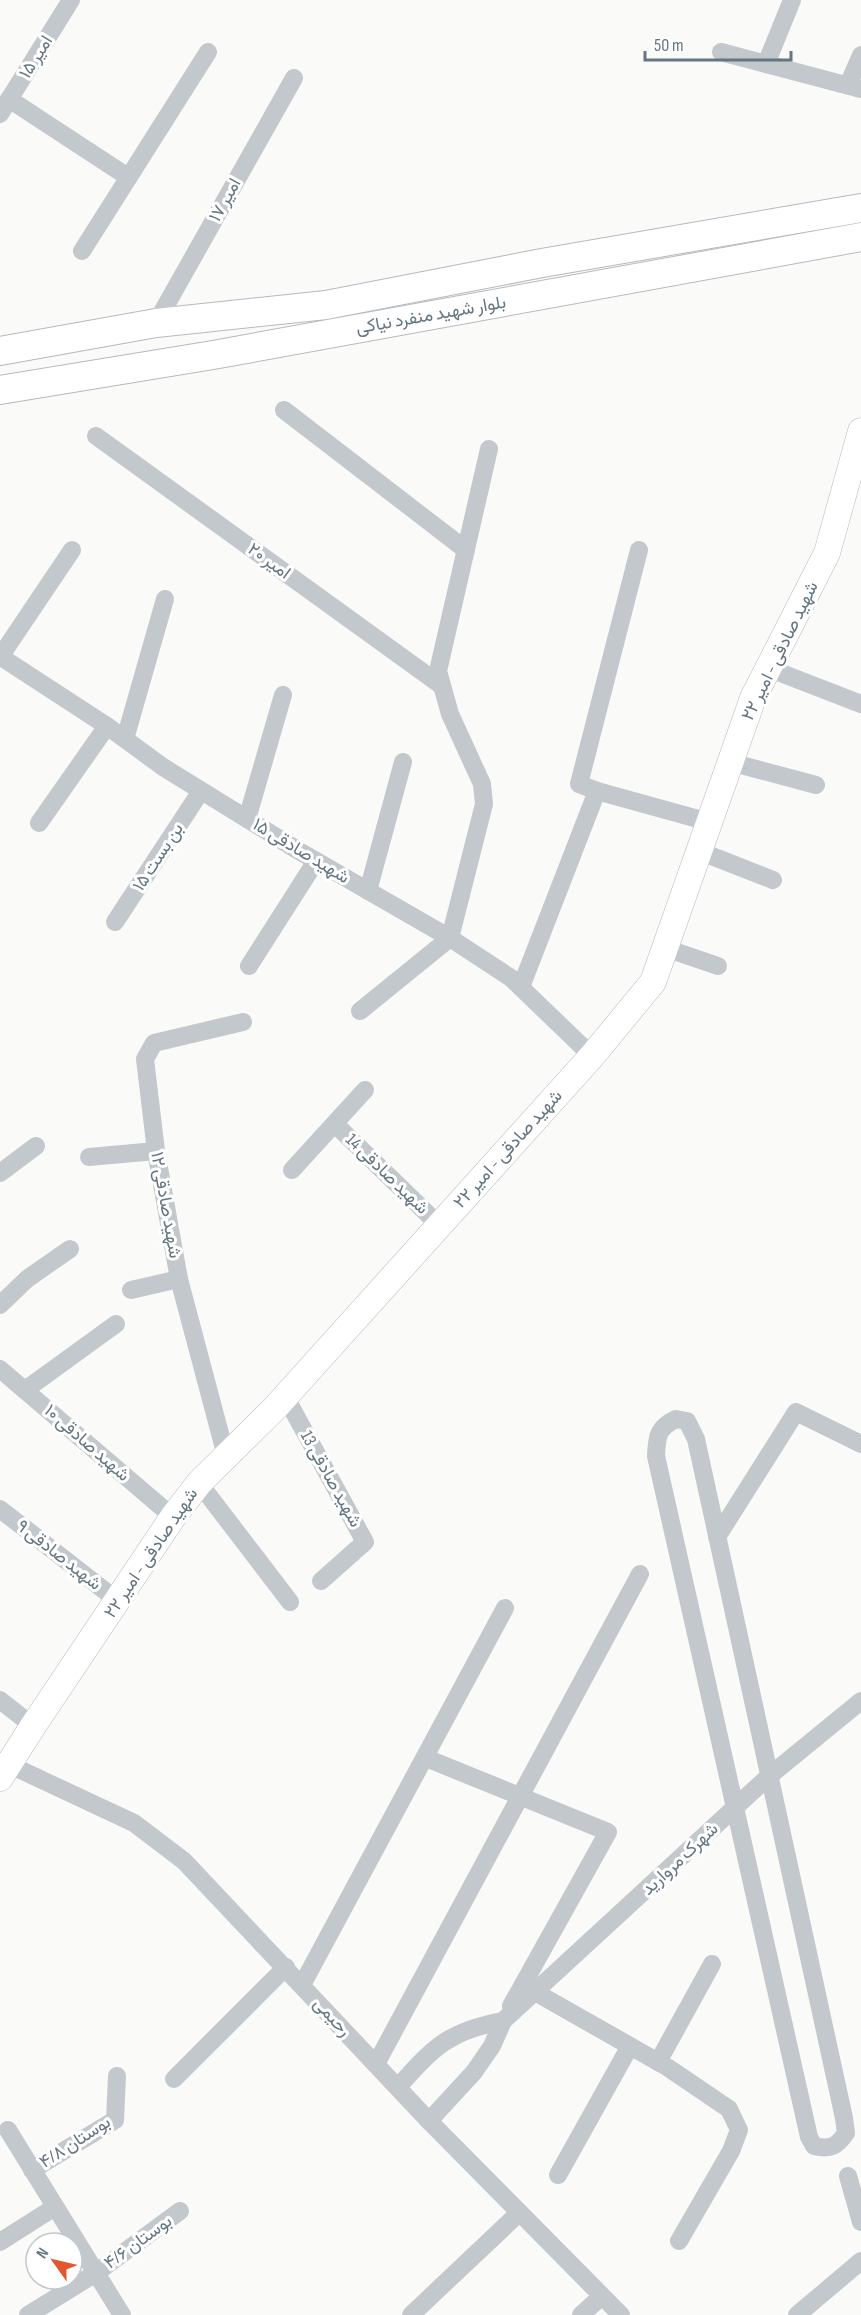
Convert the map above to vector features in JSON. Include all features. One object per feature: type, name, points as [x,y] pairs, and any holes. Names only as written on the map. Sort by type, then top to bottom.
[{"type":"main road","name":"بلوار شهید منفرد نیاکی","points":[[9,350],[156,323],[326,304],[542,263],[861,208]]},
{"type":"main road","name":"بلوار شهید منفرد نیاکی","points":[[13,387],[213,355],[861,237]]},
{"type":"main road","points":[[9,350],[13,387]]},
{"type":"street","name":"امیر ۱۵","points":[[5,107],[71,0]]},
{"type":"street","points":[[766,64],[792,0]]},
{"type":"street","points":[[82,251],[208,52]]},
{"type":"street","points":[[721,52],[855,87],[861,55]]},
{"type":"street","name":"امیر ۱۷","points":[[156,323],[294,78]]},
{"type":"street","points":[[5,107],[128,177]]},
{"type":"street","points":[[284,410],[466,550]]},
{"type":"street","name":"شهید صادقی - امیر ۲۲","points":[[5,1772],[33,1726],[199,1483],[285,1396],[440,1225],[592,1056],[652,982],[753,698],[827,553],[861,430]]},
{"type":"street","name":"امیر ۲۰","points":[[96,436],[442,686]]},
{"type":"street","points":[[360,1011],[450,938],[484,804],[482,784],[450,714],[438,671],[489,449]]},
{"type":"street","points":[[0,657],[72,550]]},
{"type":"street","points":[[639,550],[579,784],[709,822]]},
{"type":"street","points":[[125,739],[165,599]]},
{"type":"street","name":"شهید صادقی ۱۵","points":[[0,657],[107,726],[163,767],[201,791],[316,861],[450,938],[511,978],[592,1056]]},
{"type":"street","points":[[768,668],[861,704]]},
{"type":"street","points":[[247,819],[283,695]]},
{"type":"street","points":[[39,823],[107,726]]},
{"type":"street","points":[[368,891],[403,762]]},
{"type":"street","points":[[730,762],[816,785]]},
{"type":"street","name":"بن بست ۱۵","points":[[115,922],[201,791]]},
{"type":"street","points":[[520,987],[597,791]]},
{"type":"street","points":[[699,851],[773,880]]},
{"type":"street","points":[[249,966],[316,861]]},
{"type":"street","points":[[664,948],[718,966]]},
{"type":"street","name":"شهید صادقی ۱۲","points":[[226,1456],[179,1279],[156,1151],[145,1059],[154,1043],[243,1022]]},
{"type":"street","points":[[292,1170],[365,1090]]},
{"type":"street","name":"شهید صادقی 14","points":[[334,1124],[440,1225]]},
{"type":"street","points":[[0,1173],[36,1146]]},
{"type":"street","points":[[89,1157],[156,1151]]},
{"type":"street","points":[[0,1305],[27,1279],[70,1250]]},
{"type":"street","points":[[131,1290],[179,1279]]},
{"type":"street","points":[[25,1390],[116,1324]]},
{"type":"street","name":"شهید صادقی ۱۰","points":[[0,1369],[173,1518]]},
{"type":"street","name":"شهید صادقی 13","points":[[285,1396],[366,1542],[321,1581]]},
{"type":"street","points":[[717,1537],[796,1412],[861,1444]]},
{"type":"street","points":[[676,1419],[687,1421],[696,1439],[768,1777],[846,2133],[838,2145],[826,2149],[814,2146],[809,2137],[656,1456],[658,1436],[666,1424],[676,1419]]},
{"type":"street","points":[[199,1483],[290,1602]]},
{"type":"street","name":"شهید صادقی ۹","points":[[0,1509],[118,1601]]},
{"type":"street","points":[[376,2064],[522,1797],[640,1574]]},
{"type":"street","points":[[302,1985],[426,1758],[504,1608]]},
{"type":"street","points":[[0,1700],[33,1726]]},
{"type":"street","name":"شهرک مروارید","points":[[429,2121],[474,2072],[492,2046],[503,2021],[768,1777],[861,1701]]},
{"type":"street","points":[[398,2088],[423,2060],[450,2036],[474,2026],[503,2021],[608,1832],[426,1758]]},
{"type":"street","name":"رحیمی","points":[[5,1772],[134,1823],[184,1861],[429,2121],[621,2315]]},
{"type":"street","points":[[658,2062],[712,1964]]},
{"type":"street","points":[[174,2079],[286,1967]]},
{"type":"street","points":[[535,1992],[658,2062],[729,2109],[739,2130],[731,2151],[679,2241]]},
{"type":"street","points":[[558,2175],[630,2046]]},
{"type":"street","name":"بوستان ۴/۸","points":[[32,2170],[115,2120],[117,2076]]},
{"type":"street","points":[[8,2130],[122,2315]]},
{"type":"street","points":[[848,2176],[861,2222]]},
{"type":"street","points":[[0,2242],[55,2207]]},
{"type":"street","name":"بوستان ۴/۶","points":[[28,2315],[96,2273],[180,2211]]},
{"type":"street","points":[[411,2315],[519,2213]]},
{"type":"street","points":[[797,2315],[861,2261]]},
{"type":"street","points":[[581,2315],[602,2296]]}]
